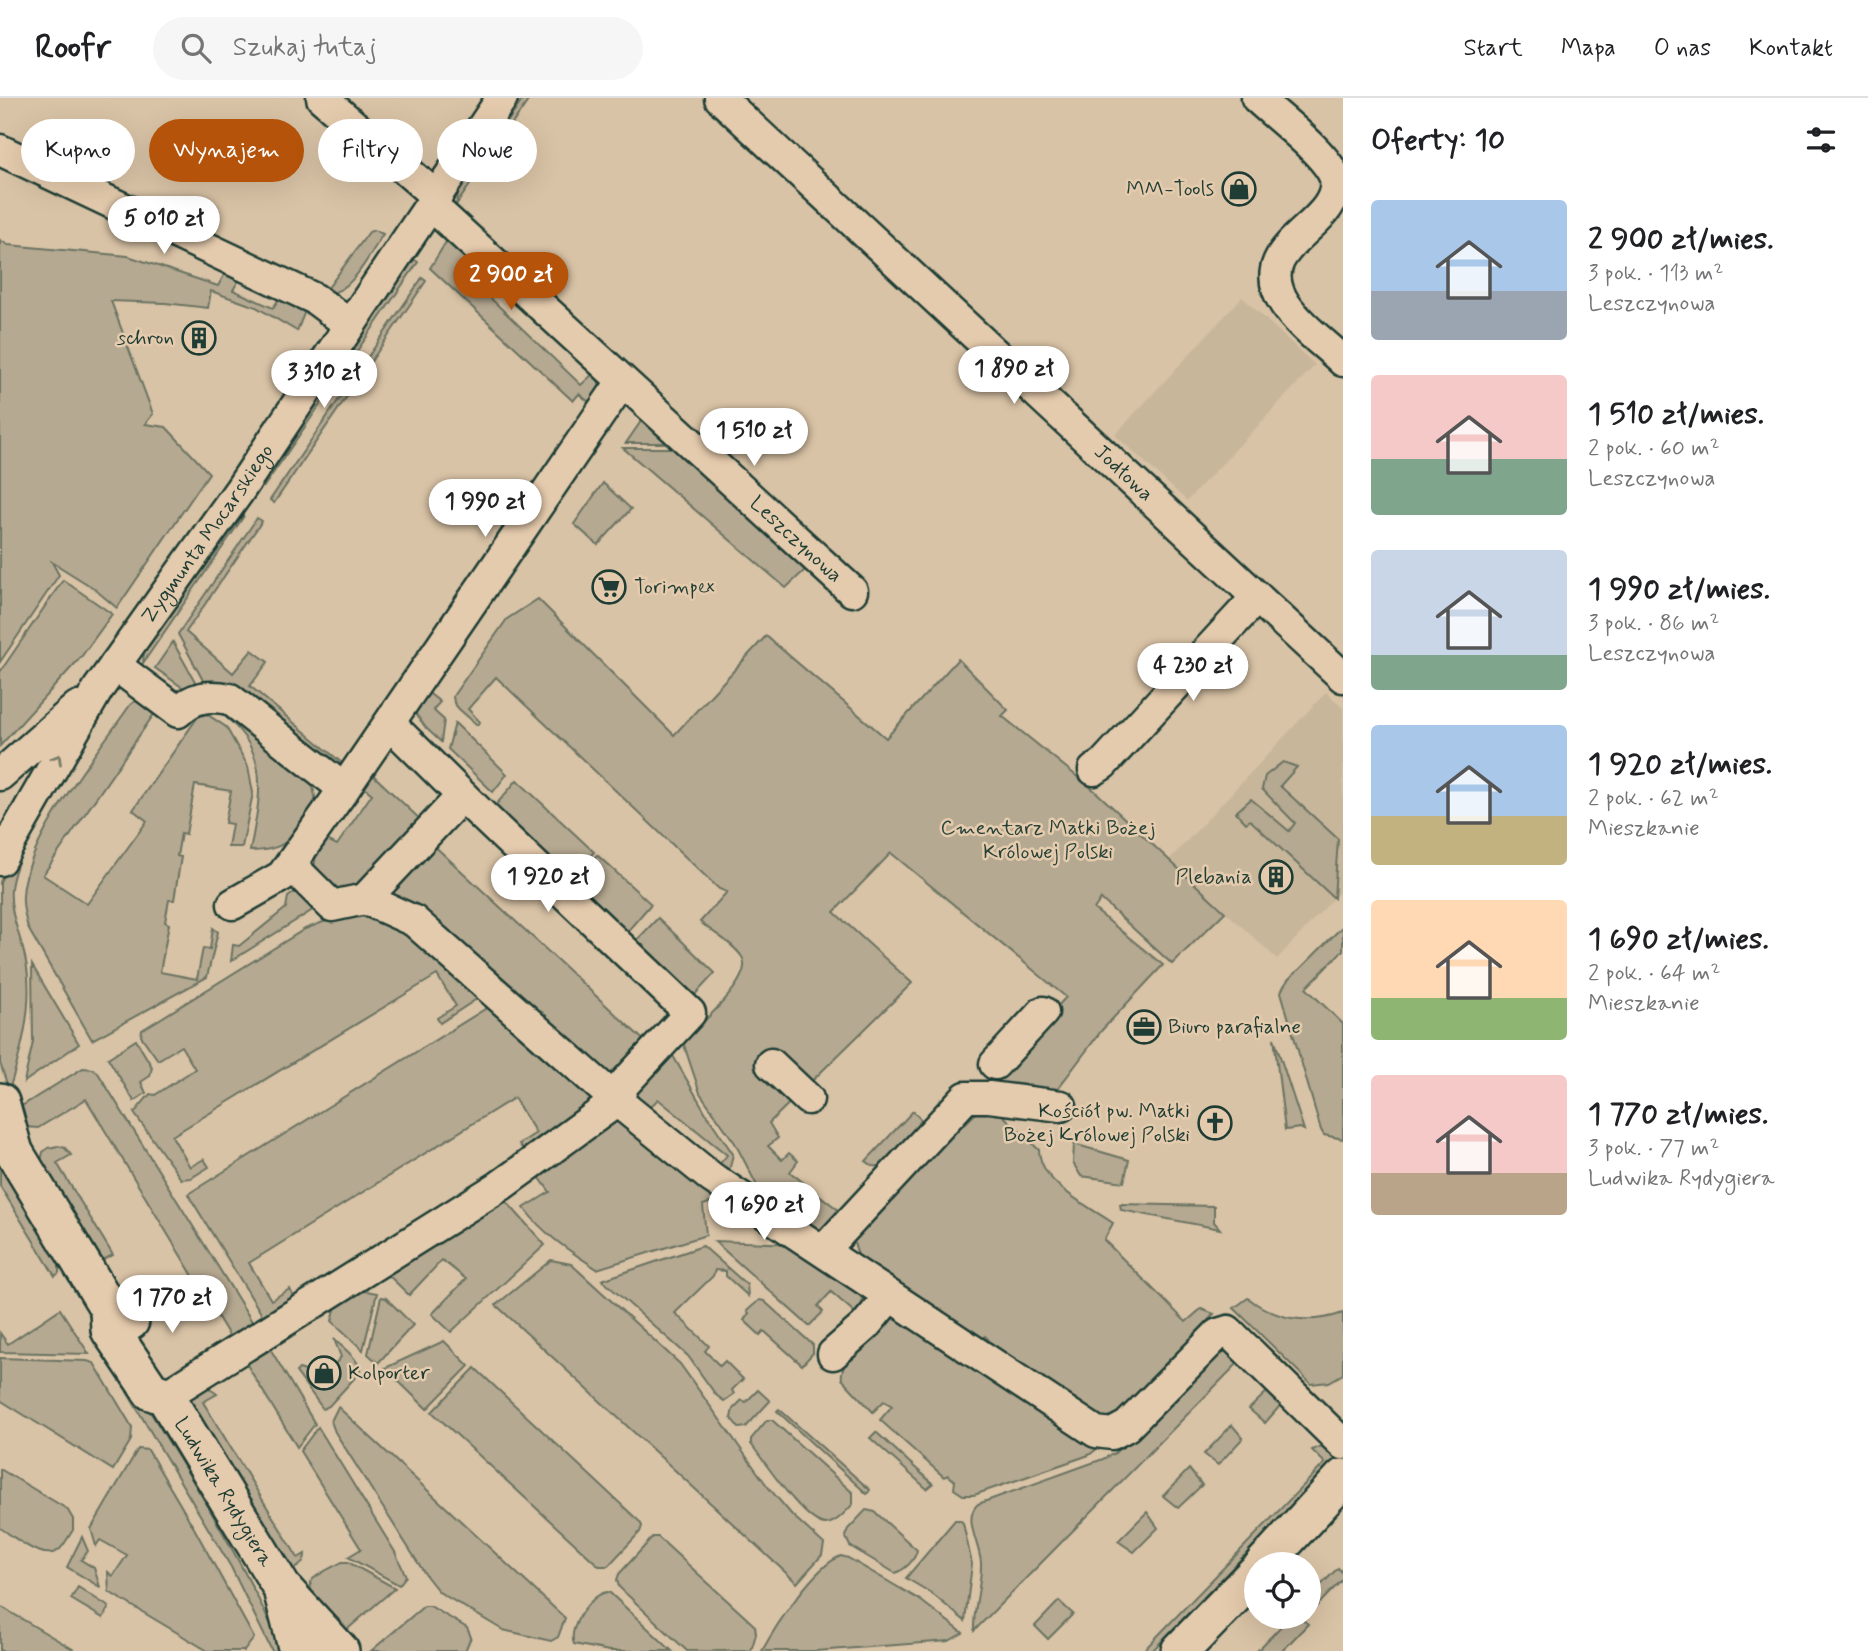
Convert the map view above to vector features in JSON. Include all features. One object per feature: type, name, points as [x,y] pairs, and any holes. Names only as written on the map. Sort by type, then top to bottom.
[{"type":"street","name":"Leszczynowa","points":[[322,98],[434,201],[622,382],[852,591]]},
{"type":"street","name":"Zygmunta Mocarskiego","points":[[0,860],[107,677],[239,491],[502,98]]},
{"type":"street","name":"Jodłowa","points":[[720,98],[1343,677]]},
{"type":"street","points":[[1257,98],[1323,159],[1331,169],[1336,184],[1337,193],[1332,204],[1283,257],[1275,278],[1279,293],[1291,312],[1343,361]]},
{"type":"street","points":[[0,150],[315,299],[350,325]]},
{"type":"street","points":[[233,905],[282,876],[291,865],[622,382]]},
{"type":"street","points":[[1094,769],[1103,764],[1257,597]]},
{"type":"street","name":"Zygmunta Mocarskiego","points":[[2,775],[107,677]]},
{"type":"street","points":[[107,677],[178,712],[195,698],[214,696],[230,699],[344,789]]},
{"type":"street","points":[[165,1396],[500,1186],[617,1101],[624,1084],[690,1013],[390,724]]},
{"type":"street","points":[[365,900],[462,796]]},
{"type":"street","name":"Zygmunta Mocarskiego","points":[[0,846],[23,819]]},
{"type":"street","points":[[291,865],[332,906],[365,900],[414,921],[617,1101],[712,1178],[1096,1432],[1112,1434],[1127,1426],[1218,1334],[1228,1331],[1343,1444]]},
{"type":"street","points":[[995,1064],[1043,1012]]},
{"type":"street","points":[[771,1064],[808,1099]]},
{"type":"street","points":[[824,1250],[966,1097],[989,1097],[1061,1106]]},
{"type":"street","name":"Ludwika Rydygiera","points":[[0,1102],[7,1143],[109,1309],[110,1330],[151,1391],[165,1396],[282,1588],[340,1651]]},
{"type":"street","points":[[833,1354],[865,1326],[889,1297]]},
{"type":"street","points":[[1275,1552],[1343,1478]]},
{"type":"street","points":[[1180,1651],[1244,1585]]},
{"type":"street","name":"Ludwika Rydygiera","points":[[282,1588],[298,1651]]},
{"type":"shaded area","points":[[1242,297],[1315,365],[1187,501],[1115,435]]},
{"type":"shaded area","points":[[1326,692],[1343,708],[1343,888],[1277,959],[1169,860]]},
{"type":"green space","points":[[524,98],[530,98],[515,119],[509,119]]},
{"type":"green space","points":[[466,182],[472,182],[456,205],[458,193]]},
{"type":"green space","points":[[374,230],[383,234],[351,281],[334,292],[325,292],[369,232]]},
{"type":"green space","points":[[449,237],[495,278],[483,291],[581,385],[594,373],[599,393],[594,406],[579,394],[573,401],[430,268]]},
{"type":"green space","points":[[0,240],[8,245],[128,256],[218,286],[228,268],[242,275],[233,290],[273,308],[282,294],[307,306],[297,331],[256,307],[211,291],[208,308],[111,301],[153,414],[145,424],[166,427],[209,473],[117,608],[92,587],[52,562],[59,575],[0,662]]},
{"type":"green space","points":[[413,259],[418,262],[263,488],[264,478]]},
{"type":"green space","points":[[422,278],[426,281],[274,503],[270,500]]},
{"type":"green space","points":[[644,417],[672,443],[626,443]]},
{"type":"green space","points":[[623,448],[676,448],[806,569],[786,588]]},
{"type":"green space","points":[[603,483],[631,509],[598,545],[574,524]]},
{"type":"green space","points":[[244,516],[143,663],[144,652],[233,522]]},
{"type":"green space","points":[[257,518],[262,521],[186,632],[233,673],[252,650],[268,662],[250,686],[342,763],[332,766],[205,684],[178,634]]},
{"type":"green space","points":[[63,580],[112,614],[81,657],[0,746],[0,672]]},
{"type":"green space","name":"Cmentarz Matki Bożej Królowej Polski","points":[[538,599],[674,735],[766,636],[886,738],[958,659],[1008,710],[1002,716],[1095,791],[1225,912],[1172,964],[1101,899],[1094,909],[1163,965],[1102,1030],[1056,1091],[987,1084],[1066,997],[891,853],[834,912],[912,983],[769,1123],[778,1138],[768,1146],[782,1160],[789,1153],[798,1161],[790,1172],[841,1212],[826,1238],[765,1201],[735,1143],[700,1093],[683,1042],[712,1014],[741,977],[744,966],[742,957],[700,922],[727,892],[719,889],[496,677],[468,709],[480,722],[477,725],[454,703],[453,696],[507,619]]},
{"type":"green space","points":[[173,642],[197,685],[183,688],[155,668]]},
{"type":"green space","points":[[426,691],[440,702],[433,710],[444,720],[441,742],[413,710]]},
{"type":"green space","points":[[139,698],[152,707],[154,714],[43,875],[87,904],[147,821],[133,810],[202,711],[226,727],[248,766],[253,793],[242,847],[228,847],[232,824],[225,823],[231,791],[195,785],[186,834],[181,833],[177,856],[181,857],[174,900],[169,900],[165,922],[169,924],[160,972],[197,979],[203,948],[210,949],[213,928],[218,932],[207,977],[92,1040],[28,928],[23,896],[27,874],[49,823],[130,705]]},
{"type":"green space","points":[[213,707],[221,707],[311,777],[316,801],[291,838],[275,848],[250,851],[259,789],[254,754],[232,723]]},
{"type":"green space","points":[[455,723],[507,774],[493,792],[448,749]]},
{"type":"green space","points":[[1283,762],[1297,767],[1280,786],[1338,839],[1334,898],[1250,820],[1246,823],[1236,812],[1251,799],[1289,831],[1295,823],[1262,789],[1265,776]]},
{"type":"green space","points":[[373,775],[423,822],[373,880],[342,895],[313,876],[317,847],[323,838],[337,845],[372,794],[361,785],[361,776]]},
{"type":"green space","points":[[517,780],[594,852],[563,885],[489,813]]},
{"type":"green space","points":[[29,818],[33,822],[11,889],[15,923],[28,974],[28,1008],[9,1090],[0,1063],[0,882]]},
{"type":"green space","points":[[428,840],[651,1047],[613,1082],[392,898],[388,891]]},
{"type":"green space","points":[[597,855],[651,904],[620,940],[566,888]]},
{"type":"green space","points":[[297,890],[314,904],[311,911],[231,961],[233,945],[239,946],[286,908],[288,897]]},
{"type":"green space","points":[[339,916],[373,916],[401,927],[479,995],[478,998],[440,1023],[437,1018],[456,1006],[437,975],[172,1136],[190,1167],[204,1159],[209,1167],[191,1178],[181,1179],[134,1113],[150,1094],[155,1095],[195,1069],[181,1046],[158,1060],[141,1036],[142,1030],[305,929]]},
{"type":"green space","points":[[658,918],[715,973],[690,1000],[634,943]]},
{"type":"green space","points":[[1343,926],[1343,950],[1306,988],[1343,1024],[1343,1139],[1324,1135],[1321,1130],[1281,992],[1291,976]]},
{"type":"green space","points":[[32,965],[79,1044],[24,1082],[33,1042]]},
{"type":"green space","points":[[493,1004],[598,1097],[528,1156],[519,1144],[536,1133],[514,1098],[249,1263],[271,1300],[290,1289],[296,1303],[267,1323],[188,1194]]},
{"type":"green space","points":[[1274,1038],[1304,1130],[1285,1130]]},
{"type":"green space","points":[[136,1040],[152,1067],[150,1076],[141,1082],[146,1093],[134,1101],[108,1058]]},
{"type":"green space","points":[[668,1047],[733,1154],[728,1176],[716,1169],[727,1155],[658,1099],[646,1112],[631,1099]]},
{"type":"green space","points":[[83,1068],[93,1069],[98,1073],[256,1328],[233,1342],[86,1099],[38,1128],[25,1127],[17,1109]]},
{"type":"green space","points":[[988,1101],[1039,1150],[1048,1174],[1056,1183],[1113,1223],[1104,1240],[1186,1322],[1201,1309],[1214,1314],[1117,1416],[1109,1419],[1098,1418],[984,1346],[989,1340],[985,1336],[979,1343],[860,1261],[852,1237],[955,1117],[964,1125]]},
{"type":"green space","points":[[913,1111],[926,1125],[884,1167],[873,1166],[866,1161]]},
{"type":"green space","points":[[611,1120],[618,1120],[707,1184],[713,1202],[703,1205],[706,1235],[597,1269],[549,1234],[524,1208],[550,1192],[537,1174]]},
{"type":"green space","points":[[1074,1144],[1129,1160],[1124,1182],[1081,1176],[1073,1163]]},
{"type":"green space","points":[[58,1146],[65,1148],[71,1155],[57,1163],[113,1255],[103,1260],[41,1161],[43,1152]]},
{"type":"green space","points":[[0,1167],[59,1264],[59,1273],[55,1276],[0,1186]]},
{"type":"green space","points":[[505,1200],[545,1245],[451,1332],[432,1314],[466,1279],[442,1260],[409,1295],[382,1269]]},
{"type":"green space","points":[[1120,1204],[1214,1206],[1214,1222],[1220,1229],[1121,1210]]},
{"type":"green space","points":[[714,1241],[799,1244],[860,1292],[864,1307],[861,1318],[831,1292],[818,1306],[823,1312],[809,1326]]},
{"type":"green space","points":[[703,1246],[747,1285],[748,1296],[726,1276],[726,1271],[715,1270],[713,1276],[675,1313],[709,1346],[705,1351],[720,1366],[725,1361],[743,1379],[732,1390],[734,1394],[724,1401],[716,1395],[688,1356],[602,1280]]},
{"type":"green space","points":[[551,1260],[571,1264],[680,1364],[768,1487],[792,1515],[824,1544],[822,1555],[797,1583],[496,1305]]},
{"type":"green space","points":[[357,1292],[377,1293],[363,1350],[332,1321],[337,1302]]},
{"type":"green space","points":[[381,1297],[386,1298],[413,1325],[378,1363],[368,1354]]},
{"type":"green space","points":[[1248,1298],[1281,1316],[1293,1318],[1318,1319],[1343,1313],[1343,1374],[1329,1382],[1311,1384],[1234,1308]]},
{"type":"green space","points":[[759,1300],[764,1301],[813,1345],[813,1353],[802,1365],[764,1331],[760,1335],[744,1320],[749,1313],[747,1311]]},
{"type":"green space","points":[[60,1309],[89,1354],[0,1352],[0,1333],[8,1344]]},
{"type":"green space","points":[[895,1318],[909,1320],[1099,1447],[1089,1455],[974,1495],[963,1495],[954,1489],[955,1481],[948,1475],[944,1477],[880,1420],[892,1406],[884,1401],[873,1412],[842,1379],[846,1362],[860,1343],[879,1326]]},
{"type":"green space","points":[[334,1339],[354,1358],[360,1372],[329,1406],[323,1409],[296,1372],[299,1369],[324,1377],[341,1357]]},
{"type":"green space","points":[[265,1340],[315,1424],[297,1447],[241,1355]]},
{"type":"green space","points":[[444,1341],[469,1366],[427,1409],[385,1368]]},
{"type":"green space","points":[[1224,1351],[1243,1358],[974,1631],[981,1563],[972,1516],[978,1504],[1115,1453],[1209,1357]]},
{"type":"green space","points":[[0,1358],[94,1363],[132,1427],[131,1440],[113,1470],[0,1400]]},
{"type":"green space","points":[[475,1368],[640,1522],[640,1532],[608,1566],[599,1566],[432,1412]]},
{"type":"green space","points":[[134,1386],[232,1549],[283,1651],[272,1651],[231,1567],[127,1392]]},
{"type":"green space","points":[[1273,1386],[1286,1399],[1265,1423],[1249,1409]]},
{"type":"green space","points":[[208,1387],[217,1394],[203,1402],[298,1558],[305,1554],[303,1561],[296,1568],[288,1566],[194,1408],[192,1394]]},
{"type":"green space","points":[[758,1390],[770,1401],[746,1427],[739,1428],[731,1418],[733,1409],[742,1400],[746,1402]]},
{"type":"green space","points":[[338,1407],[565,1618],[558,1637],[551,1641],[503,1630],[439,1592],[335,1432],[331,1421]]},
{"type":"green space","points":[[779,1409],[870,1490],[867,1494],[777,1411]]},
{"type":"green space","points":[[767,1420],[772,1420],[853,1493],[853,1504],[838,1519],[826,1524],[818,1522],[808,1514],[786,1491],[751,1444],[751,1439]]},
{"type":"green space","points":[[1232,1425],[1243,1438],[1218,1465],[1204,1454]]},
{"type":"green space","points":[[318,1427],[395,1552],[406,1576],[399,1585],[348,1557],[361,1549],[300,1451]]},
{"type":"green space","points":[[876,1432],[933,1484],[927,1489],[870,1438]]},
{"type":"green space","points":[[1324,1445],[1338,1455],[1335,1462],[1248,1552],[1244,1552],[1244,1556],[1152,1651],[1144,1650],[1325,1463],[1312,1450]]},
{"type":"green space","points":[[138,1449],[148,1450],[254,1638],[244,1651],[208,1651],[109,1592],[108,1572],[113,1576],[127,1555],[100,1540],[96,1546],[91,1529]]},
{"type":"green space","points":[[0,1469],[67,1509],[73,1519],[73,1530],[60,1549],[53,1553],[38,1551],[0,1528]]},
{"type":"green space","points":[[1189,1469],[1202,1485],[1178,1508],[1163,1496]]},
{"type":"green space","points":[[866,1510],[875,1512],[917,1550],[912,1561],[902,1570],[895,1573],[850,1546],[845,1536],[848,1529]]},
{"type":"green space","points":[[1147,1512],[1158,1528],[1134,1552],[1118,1541]]},
{"type":"green space","points":[[955,1520],[963,1523],[972,1564],[965,1621],[931,1593],[906,1578]]},
{"type":"green space","points":[[82,1537],[88,1551],[81,1560],[94,1568],[100,1587],[67,1567]]},
{"type":"green space","points":[[653,1537],[658,1537],[755,1626],[756,1634],[751,1651],[687,1651],[619,1587],[619,1574]]},
{"type":"green space","points":[[841,1556],[920,1600],[963,1633],[949,1641],[816,1651],[762,1651],[808,1584],[820,1571]]},
{"type":"green space","points":[[342,1562],[348,1562],[395,1588],[343,1633],[315,1599],[311,1584],[316,1576]]},
{"type":"green space","points":[[1338,1568],[1343,1573],[1343,1579],[1321,1602],[1321,1585]]},
{"type":"green space","points":[[78,1587],[109,1607],[103,1618],[71,1599]]},
{"type":"green space","points":[[607,1592],[672,1651],[609,1651],[574,1644],[574,1629],[582,1612],[594,1599]]},
{"type":"green space","points":[[1059,1601],[1073,1614],[1048,1639],[1035,1626]]},
{"type":"green space","points":[[0,1606],[76,1651],[0,1651]]},
{"type":"green space","points":[[424,1606],[430,1606],[467,1628],[471,1637],[465,1651],[371,1651]]},
{"type":"green space","points":[[1278,1629],[1303,1629],[1282,1651],[1257,1651]]},
{"type":"place","name":"MM-Tools","points":[[1239,189]]},
{"type":"place","name":"schron","points":[[199,338]]},
{"type":"place","name":"Torimpex","points":[[609,587]]},
{"type":"place","name":"Plebania","points":[[1276,877]]},
{"type":"place","name":"Biuro parafialne","points":[[1144,1027]]},
{"type":"place","name":"Kościół pw. Matki Bożej Królowej Polski","points":[[1215,1123]]},
{"type":"place","name":"Kolporter","points":[[324,1373]]}]
